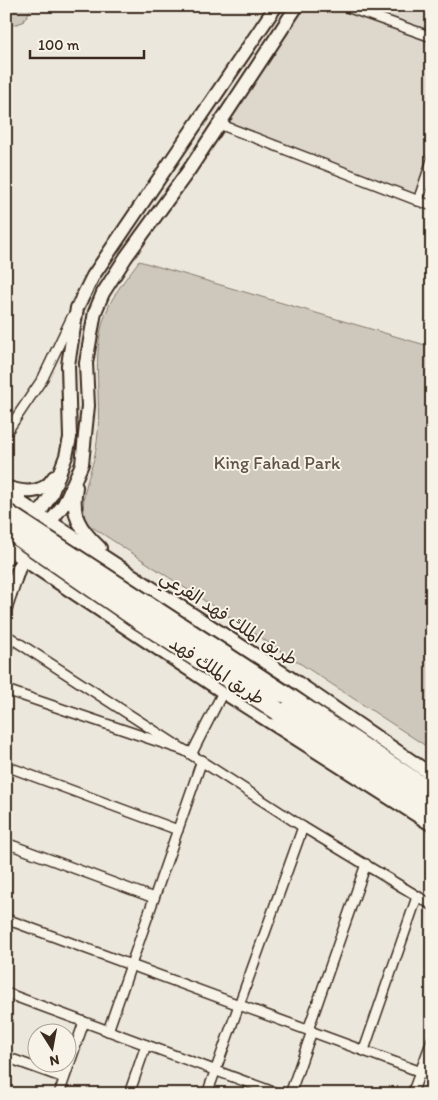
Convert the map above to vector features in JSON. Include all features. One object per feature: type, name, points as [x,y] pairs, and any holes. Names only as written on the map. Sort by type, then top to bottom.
[{"type":"highway","name":"طريق الملك فهد","points":[[6,513],[432,793]]},
{"type":"highway","name":"طريق الملك فهد","points":[[6,528],[142,622],[432,810]]},
{"type":"street","points":[[6,433],[42,378],[93,276],[276,6]]},
{"type":"street","points":[[123,570],[84,533],[79,524],[75,499],[82,464],[88,406],[86,363],[95,312],[103,293],[126,257],[189,170],[297,6]]},
{"type":"street","points":[[344,6],[432,37]]},
{"type":"street","points":[[220,124],[432,206]]},
{"type":"street","points":[[418,201],[432,160]]},
{"type":"street","points":[[77,308],[68,365],[70,438],[66,456],[51,494],[39,514],[7,552],[22,559],[223,692],[432,825]]},
{"type":"street","points":[[6,487],[19,492],[42,490],[51,484],[66,456]]},
{"type":"street","points":[[6,606],[22,559],[52,523],[64,504],[82,464]]},
{"type":"street","name":"طريق الملك فهد الفرعي","points":[[6,492],[90,549],[295,681],[432,774]]},
{"type":"street","points":[[59,583],[57,571],[63,558],[72,549],[90,549]]},
{"type":"street","points":[[6,652],[11,638],[192,753],[303,827],[417,897],[432,904]]},
{"type":"street","points":[[6,690],[192,753]]},
{"type":"street","points":[[192,753],[223,692]]},
{"type":"street","points":[[108,1031],[202,760]]},
{"type":"street","points":[[6,766],[178,830]]},
{"type":"street","points":[[207,1094],[217,1071],[303,827]]},
{"type":"street","points":[[6,843],[154,898]]},
{"type":"street","points":[[290,1094],[366,864]]},
{"type":"street","points":[[364,1050],[417,897]]},
{"type":"street","points":[[6,919],[432,1076]]},
{"type":"street","points":[[6,993],[279,1094]]},
{"type":"street","points":[[59,1094],[84,1022]]},
{"type":"street","points":[[412,1094],[432,1040]]},
{"type":"street","points":[[129,1094],[146,1045]]},
{"type":"street","points":[[6,1057],[64,1078]]},
{"type":"shaded area","points":[[297,6],[344,6],[432,38],[432,160],[418,201],[219,124]]},
{"type":"shaded area","points":[[365,6],[432,6],[432,30]]},
{"type":"green space","points":[[6,6],[33,6],[23,22],[6,27]]},
{"type":"green space","name":"King Fahad Park","points":[[139,261],[432,347],[432,750],[86,523],[83,504],[84,495],[94,459],[98,432],[97,364],[101,330],[112,299]]}]
